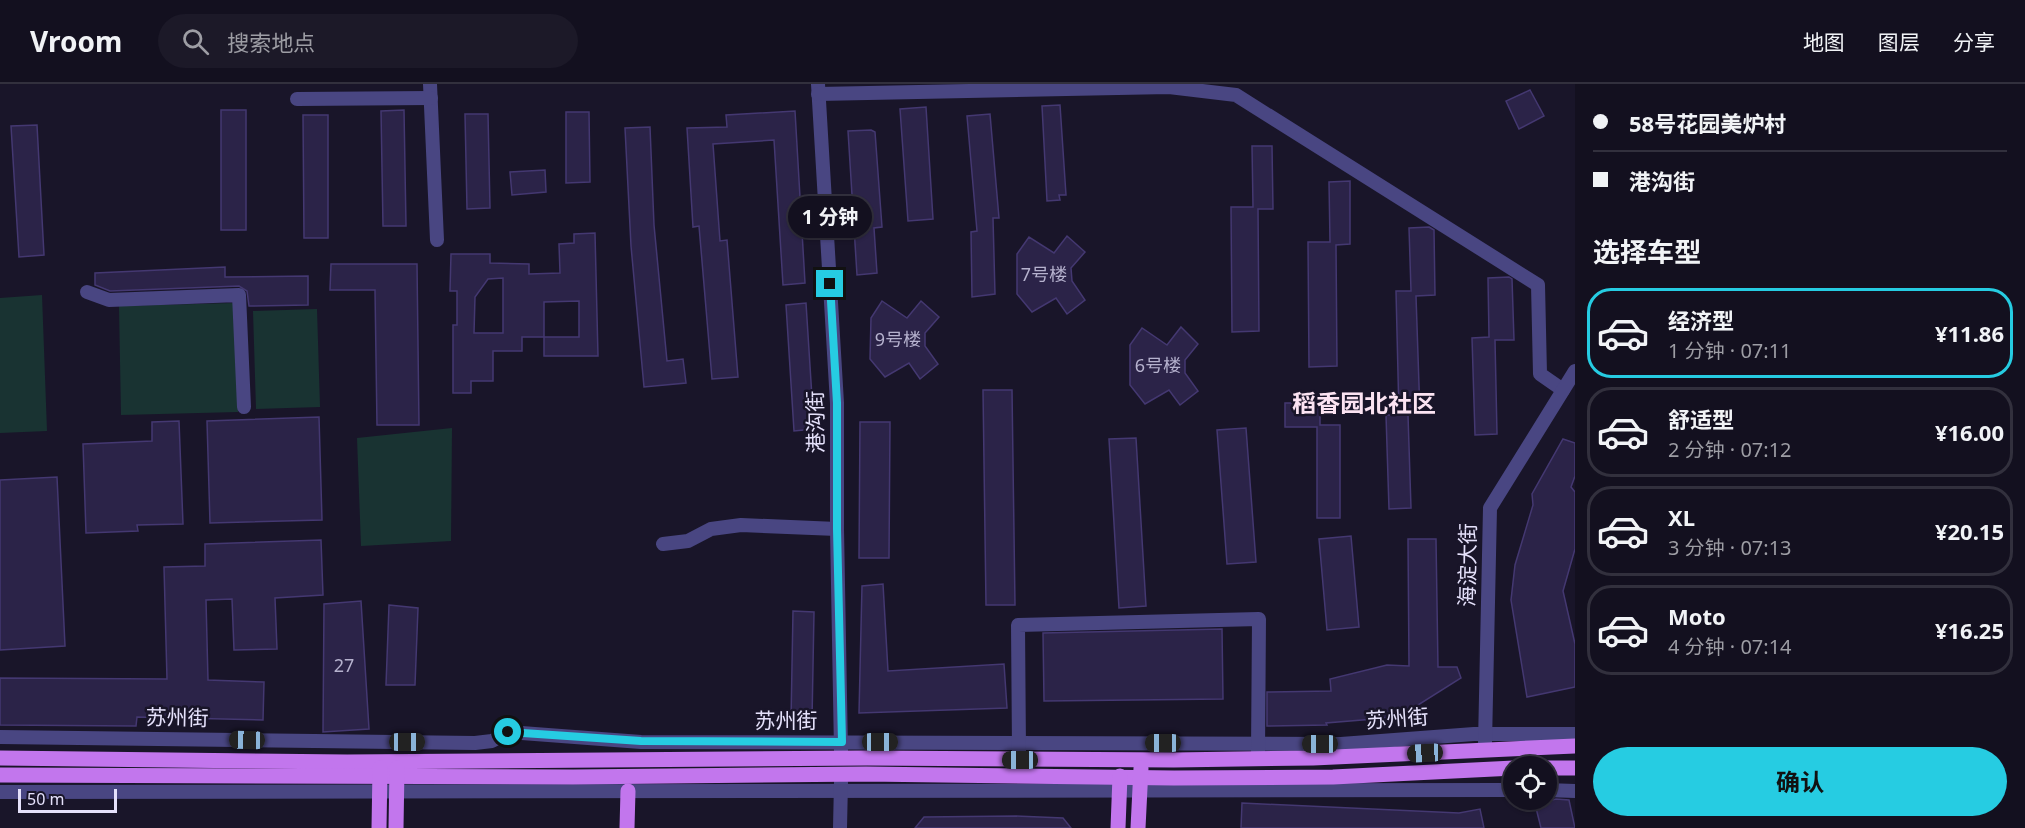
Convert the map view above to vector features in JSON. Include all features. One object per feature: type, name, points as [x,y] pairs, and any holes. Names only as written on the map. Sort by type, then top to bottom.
[{"type":"main road","name":"苏州街","points":[[0,775],[397,776],[841,767],[1020,760],[1141,760],[1258,751],[1485,742],[1575,746]]},
{"type":"main road","name":"苏州街","points":[[0,758],[380,776]]},
{"type":"main road","points":[[1138,828],[1141,760]]},
{"type":"main road","name":"苏州街","points":[[841,767],[1119,783],[1333,777],[1503,769]]},
{"type":"main road","points":[[1557,768],[1575,768]]},
{"type":"main road","points":[[379,828],[380,776]]},
{"type":"main road","points":[[396,828],[397,776]]},
{"type":"main road","points":[[1118,828],[1119,783]]},
{"type":"main road","points":[[627,828],[628,791]]},
{"type":"street","points":[[818,89],[1159,85],[1236,95],[1538,285],[1540,374],[1563,390]]},
{"type":"street","name":"港沟街","points":[[818,89],[837,403],[837,529],[842,742],[840,828]]},
{"type":"street","points":[[297,99],[430,91],[437,240]]},
{"type":"street","points":[[87,292],[110,300],[239,295],[244,407]]},
{"type":"street","name":"海淀大街","points":[[1485,742],[1490,508],[1575,371]]},
{"type":"street","points":[[663,544],[688,541],[711,528],[741,525],[837,529]]},
{"type":"street","points":[[1020,760],[1018,625],[1259,619],[1258,751]]},
{"type":"street","name":"苏州街","points":[[0,737],[475,743],[492,741],[508,732],[641,741],[1019,743],[1258,751]]},
{"type":"street","name":"苏州街","points":[[1485,742],[1575,734]]},
{"type":"street","points":[[1119,783],[1120,760]]},
{"type":"street","name":"苏州街","points":[[0,792],[380,776],[628,791],[841,791],[1119,783]]},
{"type":"street","name":"苏州街","points":[[1140,783],[1503,790]]},
{"type":"street","points":[[1557,790],[1575,790]]},
{"type":"green space","points":[[42,295],[47,431],[0,433],[0,298]]},
{"type":"green space","points":[[235,303],[238,412],[121,415],[119,306]]},
{"type":"green space","points":[[317,309],[320,407],[256,409],[253,311]]},
{"type":"green space","points":[[452,428],[451,541],[361,546],[357,438]]},
{"type":"building","points":[[1530,90],[1544,116],[1519,129],[1506,101]]},
{"type":"building","points":[[1060,105],[1066,195],[1059,195],[1060,200],[1047,201],[1042,106]]},
{"type":"building","points":[[926,107],[933,219],[908,221],[900,109]]},
{"type":"building","points":[[221,110],[246,110],[246,230],[221,230]]},
{"type":"building","points":[[404,110],[406,226],[383,226],[381,111]]},
{"type":"building","points":[[795,111],[805,283],[783,285],[774,140],[713,144],[720,241],[727,240],[738,377],[712,379],[699,226],[693,227],[687,128],[727,127],[726,115]]},
{"type":"building","points":[[566,112],[589,112],[590,182],[566,183]]},
{"type":"building","points":[[465,114],[488,114],[490,208],[467,209]]},
{"type":"building","points":[[990,114],[999,218],[993,218],[995,294],[972,297],[971,232],[977,231],[967,116]]},
{"type":"building","points":[[303,115],[328,115],[328,238],[304,238]]},
{"type":"building","points":[[37,125],[44,255],[19,257],[11,126]]},
{"type":"building","points":[[650,127],[654,225],[667,361],[683,359],[686,383],[644,387],[631,246],[625,128]]},
{"type":"building","points":[[871,130],[875,132],[882,227],[874,228],[877,273],[857,275],[848,131]]},
{"type":"building","points":[[1252,146],[1272,146],[1273,209],[1258,209],[1259,331],[1232,332],[1231,207],[1253,207]]},
{"type":"building","points":[[545,170],[546,192],[512,195],[510,172]]},
{"type":"building","points":[[1350,181],[1350,244],[1336,245],[1337,366],[1309,367],[1308,242],[1330,242],[1329,182]]},
{"type":"building","points":[[1429,227],[1434,230],[1435,295],[1416,296],[1420,414],[1399,415],[1396,291],[1411,291],[1409,228]]},
{"type":"building","points":[[595,233],[598,356],[544,356],[544,337],[522,337],[522,351],[493,351],[493,381],[471,381],[471,393],[453,393],[453,325],[457,325],[457,291],[450,291],[451,254],[490,254],[490,263],[529,264],[529,274],[560,273],[559,244],[574,243],[574,234]],"holes":[[[503,278],[503,333],[474,333],[475,297],[488,279]],[[579,301],[579,337],[544,337],[544,302]]]},
{"type":"building","points":[[1067,236],[1085,252],[1071,268],[1072,281],[1085,300],[1067,314],[1056,298],[1032,312],[1017,294],[1017,254],[1029,237],[1054,253]]},
{"type":"building","points":[[331,264],[417,264],[419,425],[377,425],[375,290],[330,290]]},
{"type":"building","points":[[225,267],[225,277],[308,276],[308,305],[249,306],[247,291],[239,286],[110,291],[95,285],[95,273]]},
{"type":"building","points":[[1509,277],[1512,279],[1514,340],[1495,340],[1497,434],[1475,435],[1472,338],[1489,337],[1488,278]]},
{"type":"building","points":[[882,301],[907,318],[921,301],[939,317],[925,333],[925,346],[938,364],[920,379],[909,363],[885,377],[870,359],[871,318]]},
{"type":"building","points":[[806,303],[814,429],[794,431],[786,305]]},
{"type":"building","points":[[1181,327],[1198,344],[1185,360],[1185,373],[1198,391],[1180,405],[1169,390],[1145,404],[1130,385],[1130,345],[1142,328],[1167,345]]},
{"type":"building","points":[[983,390],[1012,390],[1015,605],[986,605]]},
{"type":"building","points":[[1285,403],[1320,403],[1320,425],[1340,425],[1340,518],[1317,518],[1317,427],[1285,427]]},
{"type":"building","points":[[1386,415],[1408,415],[1411,508],[1389,509]]},
{"type":"building","points":[[319,417],[322,520],[210,523],[207,421]]},
{"type":"building","points":[[179,421],[183,524],[137,525],[138,531],[86,533],[83,444],[152,441],[152,422]]},
{"type":"building","points":[[860,422],[890,422],[889,558],[859,558]]},
{"type":"building","points":[[1246,428],[1256,562],[1227,564],[1217,430]]},
{"type":"building","points":[[1136,438],[1146,606],[1119,608],[1109,439]]},
{"type":"building","points":[[1563,439],[1575,443],[1575,476],[1571,487],[1575,492],[1575,549],[1563,591],[1575,644],[1575,687],[1527,697],[1511,600],[1515,565],[1533,505],[1532,494]]},
{"type":"building","points":[[57,477],[65,646],[0,650],[0,480]]},
{"type":"building","points":[[1351,536],[1359,627],[1327,630],[1319,539]]},
{"type":"building","points":[[1408,539],[1436,539],[1438,667],[1457,667],[1461,678],[1399,717],[1326,723],[1327,725],[1267,726],[1267,692],[1331,691],[1330,679],[1387,665],[1409,666]]},
{"type":"building","points":[[321,540],[323,595],[275,598],[277,649],[234,650],[232,599],[206,600],[208,680],[264,682],[263,720],[137,717],[136,726],[0,725],[0,678],[167,679],[164,567],[205,566],[205,544]]},
{"type":"building","points":[[883,584],[888,671],[1004,664],[1007,708],[859,713],[862,586]]},
{"type":"building","points":[[361,601],[369,729],[323,732],[324,604]]},
{"type":"building","points":[[389,605],[418,608],[415,685],[386,685]]},
{"type":"building","points":[[793,611],[814,612],[812,720],[791,720]]},
{"type":"building","points":[[1222,629],[1223,699],[1044,701],[1043,633]]},
{"type":"building","points":[[1557,799],[1569,800],[1575,828],[1541,828],[1536,810],[1557,810]]},
{"type":"building","points":[[1242,803],[1459,813],[1480,809],[1484,828],[1241,828]]},
{"type":"building","points":[[924,817],[1063,818],[1071,828],[915,828]]},
{"type":"district","name":"稻香园北社区","points":[[1364,404]]},
{"type":"route","points":[[508,732],[641,741],[842,742],[837,529],[837,403],[830,284]]}]
